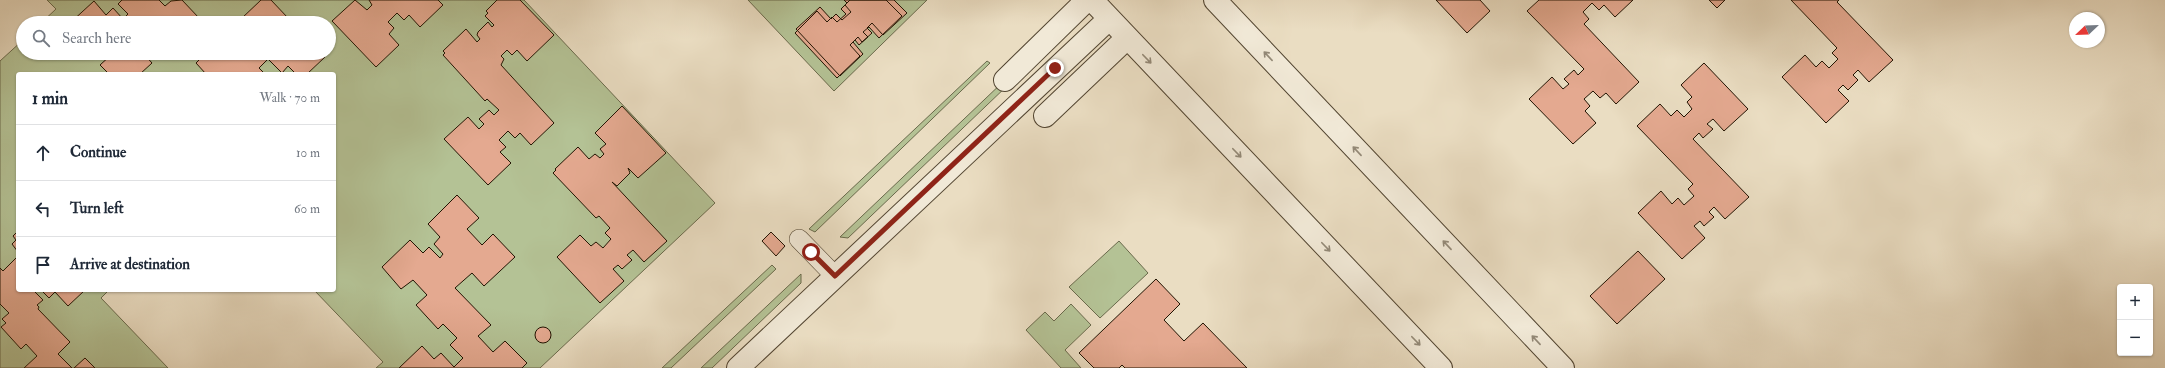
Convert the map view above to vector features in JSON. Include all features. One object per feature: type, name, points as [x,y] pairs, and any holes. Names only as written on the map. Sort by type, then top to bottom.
[{"type":"street","points":[[1005,80],[1087,0]]},
{"type":"street","points":[[1092,0],[1441,368]]},
{"type":"street","points":[[1215,0],[1562,368]]},
{"type":"street","points":[[738,368],[1109,19]]},
{"type":"street","points":[[1045,116],[1127,38]]},
{"type":"lane","points":[[799,239],[835,276]]},
{"type":"green space","points":[[47,0],[524,0],[715,203],[540,368],[376,368],[383,362],[316,292],[336,292],[336,72],[16,72],[16,292],[107,292],[101,298],[168,368],[0,368],[0,61],[16,46],[16,60],[336,60],[336,16],[48,16],[56,9]]},
{"type":"green space","points":[[748,0],[927,0],[834,91]]},
{"type":"green space","points":[[987,61],[990,63],[815,232],[809,229]]},
{"type":"green space","points":[[1005,80],[1009,84],[848,238],[840,237]]},
{"type":"green space","points":[[1119,241],[1148,273],[1100,318],[1069,287]]},
{"type":"green space","points":[[772,265],[776,269],[671,368],[662,368]]},
{"type":"green space","points":[[801,274],[801,283],[712,368],[701,368]]},
{"type":"green space","points":[[1071,304],[1091,325],[1065,350],[1081,368],[1061,368],[1026,330],[1045,312],[1054,321]]},
{"type":"building","points":[[122,0],[159,0],[165,6],[171,1],[182,0],[197,16],[126,16],[128,14],[118,4]]},
{"type":"building","points":[[261,0],[271,0],[286,16],[244,16]]},
{"type":"building","points":[[355,0],[367,10],[372,5],[369,0],[438,0],[443,5],[420,27],[409,15],[404,20],[397,13],[388,22],[394,28],[389,34],[399,45],[376,67],[336,25],[336,17]]},
{"type":"building","points":[[497,0],[520,0],[554,35],[527,61],[517,50],[512,55],[507,50],[501,56],[504,59],[501,65],[554,123],[531,145],[520,133],[515,138],[508,131],[499,140],[506,147],[500,152],[511,163],[488,185],[444,139],[468,117],[479,129],[484,124],[479,119],[489,110],[494,115],[499,110],[487,99],[485,101],[443,55],[445,53],[443,51],[466,29],[477,42],[480,39],[477,35],[478,32],[488,22],[492,27],[494,25],[485,16],[488,13],[486,11]]},
{"type":"building","points":[[844,0],[886,0],[902,16],[879,38],[869,27],[863,32],[868,37],[859,45],[855,40],[850,45],[860,56],[837,78],[795,33],[817,11],[827,22],[832,17],[837,22],[846,14],[841,9],[847,3]]},
{"type":"building","points":[[850,0],[894,0],[907,13],[883,35],[872,23],[867,28],[872,33],[862,42],[858,37],[853,42],[863,54],[840,76],[796,29],[820,7],[831,19],[836,14],[842,20],[851,12],[845,5]]},
{"type":"building","points":[[1436,0],[1480,0],[1490,11],[1467,33]]},
{"type":"building","points":[[1539,0],[1633,0],[1615,17],[1604,5],[1599,10],[1592,3],[1583,12],[1589,19],[1584,24],[1639,82],[1616,104],[1606,93],[1600,98],[1593,91],[1584,99],[1590,106],[1585,111],[1596,123],[1573,144],[1529,99],[1552,77],[1563,89],[1569,84],[1564,79],[1574,70],[1578,75],[1584,69],[1527,11]]},
{"type":"building","points":[[1709,0],[1725,0],[1717,8]]},
{"type":"building","points":[[1791,0],[1839,0],[1837,2],[1893,60],[1869,82],[1858,70],[1853,75],[1858,80],[1848,90],[1843,85],[1838,90],[1849,101],[1826,123],[1782,77],[1805,55],[1816,67],[1822,61],[1829,68],[1838,59],[1832,53],[1837,48]]},
{"type":"building","points":[[94,1],[106,15],[113,8],[120,16],[78,16]]},
{"type":"building","points":[[106,60],[149,60],[152,63],[142,72],[107,72],[100,65]]},
{"type":"building","points":[[199,60],[267,60],[259,68],[263,72],[204,72],[196,63]]},
{"type":"building","points":[[269,60],[322,60],[309,72],[294,72],[288,66],[283,72],[281,72]]},
{"type":"building","points":[[1704,63],[1748,109],[1724,131],[1713,119],[1707,124],[1713,129],[1703,138],[1699,133],[1693,139],[1749,197],[1725,219],[1714,207],[1709,212],[1714,217],[1704,226],[1700,221],[1694,226],[1705,238],[1682,259],[1638,213],[1661,191],[1672,204],[1678,198],[1684,205],[1694,196],[1688,189],[1693,184],[1637,126],[1660,104],[1671,116],[1677,110],[1684,117],[1692,109],[1687,102],[1692,97],[1681,85]]},
{"type":"building","points":[[622,106],[666,153],[638,178],[628,168],[630,173],[617,186],[612,182],[667,241],[644,262],[633,250],[627,255],[632,260],[622,269],[618,265],[613,269],[624,281],[600,303],[557,257],[580,235],[591,246],[596,242],[603,248],[611,239],[605,233],[610,228],[599,216],[596,218],[553,173],[556,170],[555,169],[578,147],[589,159],[595,154],[600,158],[604,154],[600,149],[606,144],[595,133]]},
{"type":"building","points":[[457,195],[479,218],[467,229],[482,245],[493,234],[515,257],[484,286],[472,273],[455,288],[491,325],[478,336],[493,352],[505,341],[527,363],[522,368],[399,368],[422,346],[434,359],[441,353],[454,367],[463,358],[450,345],[457,338],[443,324],[438,329],[416,305],[427,295],[413,280],[401,289],[382,267],[410,240],[423,253],[429,247],[440,258],[443,254],[434,244],[440,237],[428,224]]},
{"type":"building","points":[[771,232],[785,246],[776,256],[762,241]]},
{"type":"building","points":[[16,233],[16,240],[13,236]]},
{"type":"building","points":[[16,240],[16,249],[12,244]]},
{"type":"building","points":[[1638,251],[1665,279],[1617,324],[1590,296]]},
{"type":"building","points":[[16,258],[16,292],[35,292],[43,300],[37,305],[39,307],[38,309],[70,342],[58,354],[72,368],[24,368],[37,356],[26,344],[21,349],[1,327],[6,323],[2,319],[9,313],[0,304],[0,268],[3,271]]},
{"type":"building","points":[[1156,279],[1180,304],[1164,320],[1184,341],[1203,323],[1247,368],[1125,368],[1122,365],[1119,368],[1094,368],[1079,353]]},
{"type":"building","points":[[43,292],[55,292],[49,298]]},
{"type":"building","points":[[55,292],[83,292],[68,306]]},
{"type":"building","points":[[540,327],[546,327],[551,332],[549,341],[546,343],[540,343],[535,338],[535,332]]},
{"type":"building","points":[[85,358],[95,368],[74,368]]},
{"type":"route","points":[[811,252],[835,276],[1055,68]]}]
